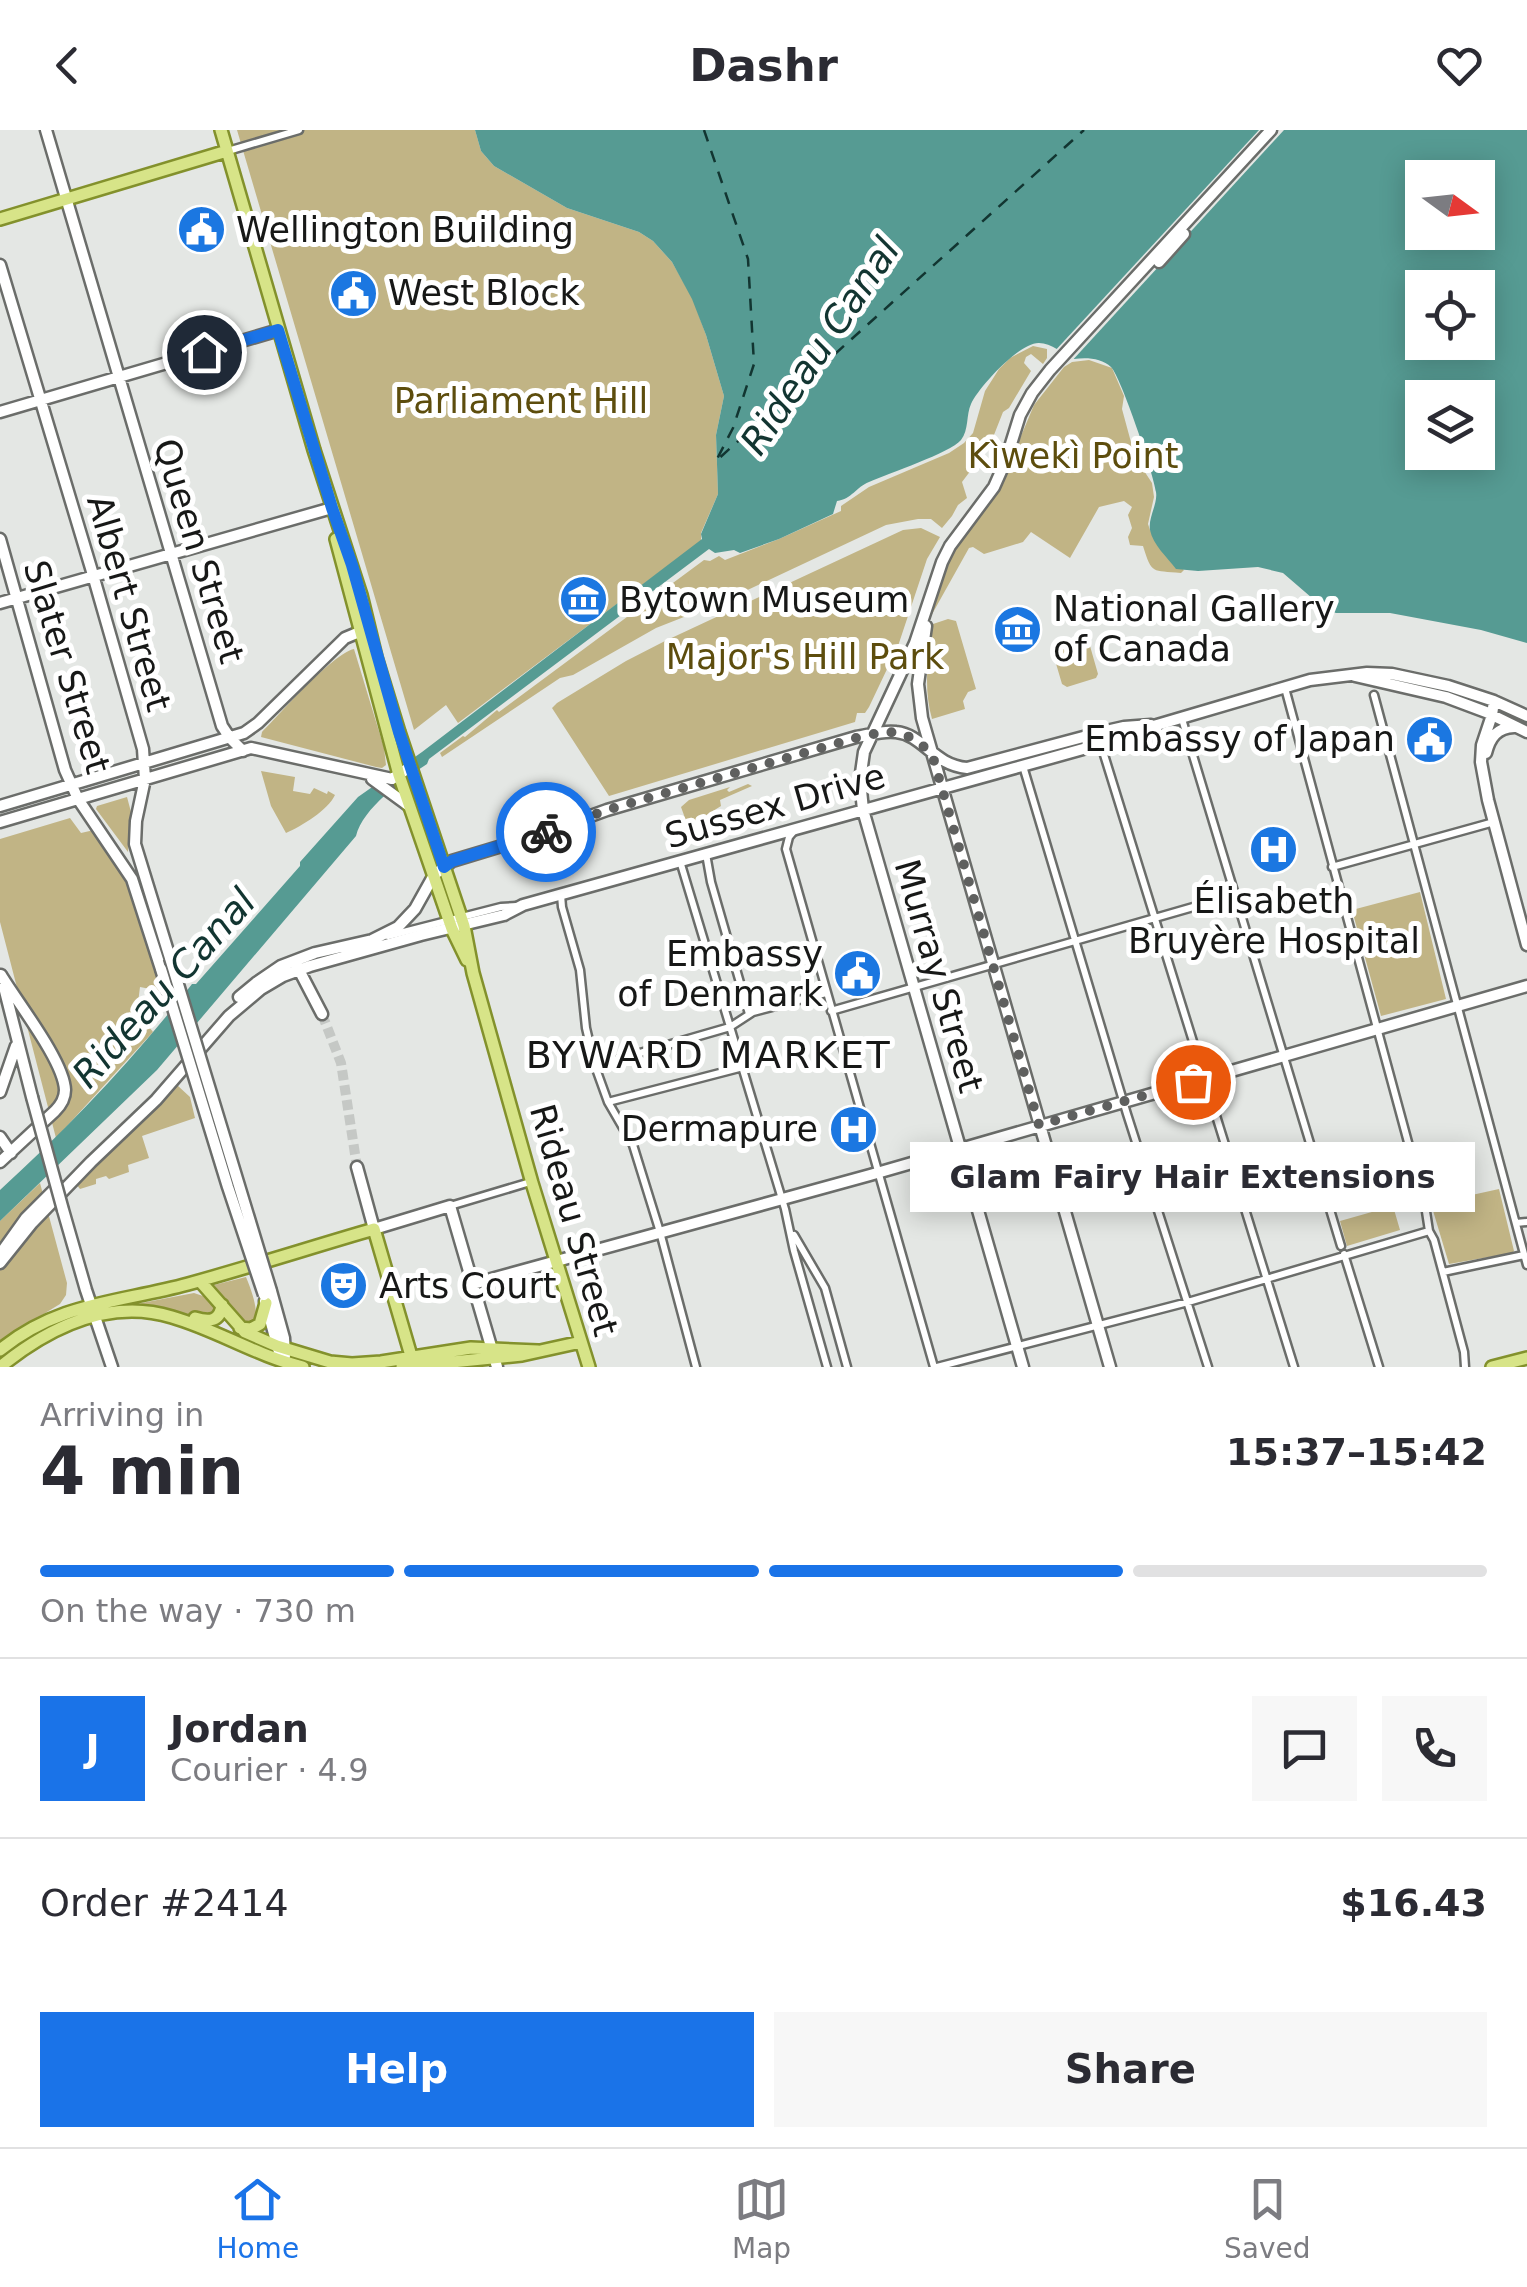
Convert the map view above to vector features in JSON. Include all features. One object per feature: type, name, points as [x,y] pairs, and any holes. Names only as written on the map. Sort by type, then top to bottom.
[{"type":"main road","name":"Queen Street","points":[[46,130],[222,726],[243,750]]},
{"type":"main road","points":[[221,130],[278,330],[352,565],[394,737]]},
{"type":"main road","points":[[1110,1367],[920,711],[919,674],[928,605],[946,553],[994,487],[1010,447],[1052,372],[1271,130]]},
{"type":"main road","points":[[1052,372],[1280,130]]},
{"type":"main road","points":[[0,219],[227,151]]},
{"type":"main road","name":"Albert Street","points":[[0,265],[145,763],[135,844],[222,1122],[267,1296]]},
{"type":"main road","points":[[0,412],[278,330]]},
{"type":"main road","points":[[0,604],[332,508]]},
{"type":"main road","points":[[332,508],[329,517],[394,737]]},
{"type":"main road","name":"Slater Street","points":[[0,540],[72,786],[132,878],[228,1187],[267,1296]]},
{"type":"main road","name":"Murray Street","points":[[928,605],[912,650],[871,734],[860,772],[863,810],[1024,1367]]},
{"type":"main road","points":[[361,634],[376,657]]},
{"type":"main road","points":[[0,806],[230,738],[255,726],[345,638],[361,634]]},
{"type":"main road","name":"Sussex Drive","points":[[297,965],[504,915],[523,905],[1101,744],[1320,678],[1378,672],[1412,678],[1494,701],[1527,716]]},
{"type":"main road","name":"Sussex Drive","points":[[1354,676],[1428,692],[1522,729]]},
{"type":"main road","points":[[1488,800],[1474,756],[1494,701]]},
{"type":"main road","points":[[1489,713],[1480,752],[1484,778],[1527,944]]},
{"type":"main road","name":"Sussex Drive","points":[[871,734],[901,732],[952,766],[967,768],[1124,727],[1157,725]]},
{"type":"main road","points":[[1484,778],[1486,750],[1493,736],[1502,728],[1522,729]]},
{"type":"main road","points":[[0,1254],[26,1218],[154,1096],[240,996],[273,971],[390,932],[415,910],[439,871],[452,861],[607,810],[871,734]]},
{"type":"main road","name":"Rideau Street","points":[[394,737],[421,798],[439,871],[473,973],[589,1367]]},
{"type":"main road","name":"Rideau Street","points":[[394,737],[399,775],[439,871]]},
{"type":"main road","points":[[0,822],[243,750],[259,749],[392,778],[410,767]]},
{"type":"main road","points":[[352,771],[381,784],[410,806]]},
{"type":"main road","points":[[297,965],[322,1014]]},
{"type":"main road","points":[[0,1263],[32,1223],[156,1100],[237,1008],[297,965]]},
{"type":"main road","points":[[0,974],[48,1158],[112,1367]]},
{"type":"main road","points":[[0,974],[58,1066],[64,1086],[59,1107],[0,1162]]},
{"type":"main road","points":[[473,1284],[1527,986]]},
{"type":"main road","points":[[0,1092],[17,1045]]},
{"type":"main road","points":[[0,1137],[12,1152]]},
{"type":"main road","points":[[357,1167],[409,1363]]},
{"type":"main road","points":[[0,1350],[59,1314],[92,1310],[200,1281],[450,1206],[494,1358]]},
{"type":"main road","points":[[200,1281],[240,1328],[303,1367]]},
{"type":"main road","points":[[240,1328],[252,1329],[260,1324],[267,1296]]},
{"type":"main road","points":[[267,1296],[281,1354]]},
{"type":"main road","points":[[0,1366],[47,1332],[92,1310],[177,1314],[209,1321],[219,1316],[222,1305]]},
{"type":"main road","points":[[166,1315],[281,1354],[341,1364],[522,1356],[581,1342]]},
{"type":"main road","points":[[1492,1367],[1527,1358]]},
{"type":"street","points":[[227,151],[299,130]]},
{"type":"street","points":[[1284,688],[1443,1272],[1465,1367]]},
{"type":"street","points":[[1374,694],[1527,1265]]},
{"type":"street","points":[[1182,718],[1341,1246]]},
{"type":"street","points":[[1101,744],[1294,1367]]},
{"type":"street","points":[[1022,765],[1208,1367]]},
{"type":"street","points":[[1332,867],[1494,822]]},
{"type":"street","points":[[786,849],[789,836],[797,829]]},
{"type":"street","points":[[767,837],[778,840],[786,849],[936,1367],[1098,1327],[1429,1231]]},
{"type":"street","points":[[706,854],[749,1014]]},
{"type":"street","points":[[680,861],[791,1228],[827,1367]]},
{"type":"street","points":[[561,894],[580,970],[586,1028],[595,1066],[608,1102],[632,1145],[696,1367]]},
{"type":"street","points":[[830,1011],[1235,895]]},
{"type":"street","points":[[372,940],[457,924]]},
{"type":"street","points":[[595,1066],[730,1026],[749,1014],[826,993]]},
{"type":"street","points":[[608,1102],[743,1066]]},
{"type":"street","points":[[450,1206],[527,1183]]},
{"type":"street","points":[[1516,1224],[1527,1222]]},
{"type":"street","points":[[791,1228],[825,1288],[847,1367]]},
{"type":"street","points":[[1344,1254],[1379,1367]]},
{"type":"street","points":[[1443,1272],[1524,1256]]},
{"type":"green space","name":"Parliament Hill","points":[[237,130],[475,130],[481,151],[494,166],[567,208],[639,232],[653,241],[672,262],[693,299],[724,396],[716,435],[718,494],[701,541],[458,723],[446,705],[414,730]]},
{"type":"green space","points":[[1033,346],[1047,349],[1047,358],[1043,364],[1031,354],[1026,357],[1024,363],[1031,371],[1003,412],[990,445],[962,482],[967,498],[942,528],[931,519],[886,525],[722,602],[656,628],[573,675],[560,678],[442,757],[440,753],[497,710],[631,614],[644,609],[704,560],[719,556],[725,560],[779,539],[841,511],[841,506],[869,487],[964,443],[973,433],[985,391],[999,369]]},
{"type":"green space","name":"Kìwekì Point","points":[[1089,360],[1112,368],[1124,396],[1122,409],[1135,457],[1152,483],[1150,530],[1184,570],[1181,573],[1154,569],[1143,546],[1130,545],[1132,528],[1128,515],[1132,507],[1124,501],[1099,507],[1070,558],[1031,532],[1023,542],[984,554],[969,548],[931,616],[936,587],[955,546],[1003,479],[1034,405],[1064,367]]},
{"type":"green space","name":"Major's Hill Park","points":[[921,528],[940,537],[927,559],[898,646],[869,707],[865,713],[857,713],[855,722],[609,796],[552,708],[557,703],[665,641],[903,530]]},
{"type":"green space","points":[[948,619],[956,621],[976,689],[968,692],[963,701],[965,709],[932,719],[927,684],[933,624]]},
{"type":"green space","points":[[1084,637],[1088,639],[1098,674],[1067,687],[1062,684],[1052,650]]},
{"type":"green space","points":[[354,649],[386,765],[376,767],[261,737],[320,672]]},
{"type":"green space","points":[[261,771],[295,777],[293,791],[310,794],[314,788],[335,795],[321,812],[286,833],[271,806]]},
{"type":"green space","points":[[752,786],[720,800],[721,806],[711,818],[715,829],[698,835],[700,841],[694,843],[681,807],[689,800]]},
{"type":"green space","points":[[127,797],[131,812],[128,852],[96,809]]},
{"type":"green space","points":[[70,818],[81,833],[94,830],[120,870],[132,894],[161,991],[140,987],[137,1011],[153,1032],[56,1138],[0,922],[0,839]]},
{"type":"green space","points":[[1420,892],[1446,999],[1381,1016],[1352,910]]},
{"type":"green space","points":[[177,1085],[190,1097],[195,1118],[142,1136],[149,1158],[128,1165],[129,1172],[96,1179],[96,1184],[80,1189],[76,1184]]},
{"type":"green space","points":[[40,1183],[67,1283],[66,1295],[60,1304],[0,1344],[0,1221]]},
{"type":"green space","points":[[1499,1189],[1514,1251],[1449,1264],[1431,1204]]},
{"type":"green space","points":[[1393,1206],[1400,1230],[1347,1246],[1340,1221]]},
{"type":"green space","points":[[246,1277],[256,1309],[256,1321],[250,1324],[240,1318],[214,1285]]},
{"type":"green space","points":[[194,1293],[215,1308],[206,1318],[159,1309],[110,1309]]},
{"type":"water","name":"Rideau Canal","points":[[475,130],[1527,130],[1527,643],[1390,613],[1336,613],[1321,608],[1283,573],[1258,567],[1176,569],[1152,535],[1154,482],[1129,406],[1111,367],[1094,359],[1074,359],[1044,343],[1031,345],[1011,357],[982,387],[971,404],[964,436],[955,445],[865,484],[837,501],[833,514],[779,539],[740,553],[715,553],[709,549],[395,786],[375,805],[356,836],[157,1070],[0,1221],[0,1190],[124,1065],[358,797],[702,539],[718,494],[716,435],[724,396],[706,335],[672,262],[639,232],[567,208],[494,166],[481,151]]},
{"type":"pier","points":[[1259,130],[1284,130],[1070,363],[1053,353]]},
{"type":"ferry route","points":[[704,130],[748,259],[754,364],[733,428],[716,461],[1084,130]]},
{"type":"tunnel","points":[[322,1014],[341,1063],[357,1167]]},
{"type":"way so far","points":[[546,832],[607,810],[856,738],[901,732],[932,754],[1039,1125],[1193,1082]]},
{"type":"place","name":"Wellington Building","points":[[201,230]]},
{"type":"place","name":"West Block","points":[[353,293]]},
{"type":"place","name":"Bytown Museum","points":[[584,600]]},
{"type":"place","name":"National Gallery of Canada","points":[[1018,629]]},
{"type":"place","name":"Embassy of Japan","points":[[1430,739]]},
{"type":"place","name":"Élisabeth Bruyère Hospital","points":[[1274,849]]},
{"type":"place","name":"Embassy of Denmark","points":[[858,974]]},
{"type":"place","name":"Glam Fairy Hair Extensions","points":[[1193,1082]]},
{"type":"place","name":"Dermapure","points":[[853,1129]]},
{"type":"place","name":"Arts Court","points":[[344,1286]]},
{"type":"district","name":"BYWARD MARKET","points":[[709,1055]]},
{"type":"route","points":[[204,352],[278,330],[352,565],[399,732],[444,867],[452,861],[546,832]]}]
